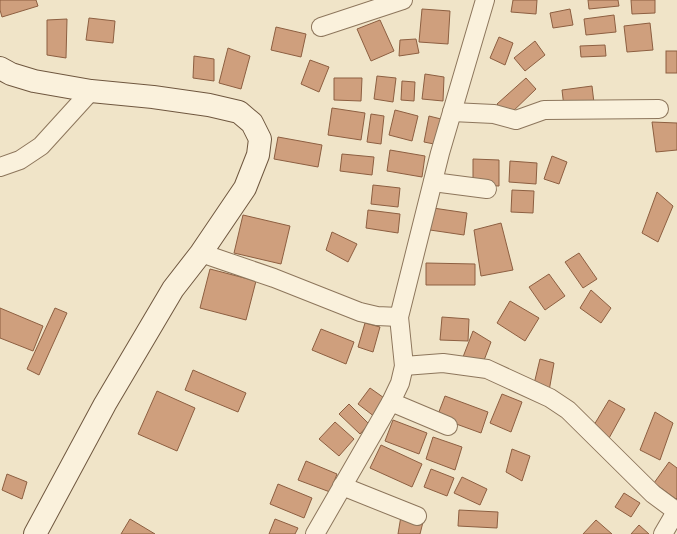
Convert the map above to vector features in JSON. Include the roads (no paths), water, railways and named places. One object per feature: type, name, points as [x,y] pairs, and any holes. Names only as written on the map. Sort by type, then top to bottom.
[{"type":"street","points":[[321,27],[401,0]]},
{"type":"street","points":[[315,534],[391,402],[400,383],[404,366],[399,317],[433,182],[485,0]]},
{"type":"street","points":[[0,68],[11,74],[34,81],[91,91],[153,97],[209,105],[239,112],[252,123],[260,139],[258,155],[245,188],[173,289],[105,404],[35,534]]},
{"type":"street","points":[[0,167],[20,160],[41,146],[91,91]]},
{"type":"street","points":[[452,112],[494,114],[516,120],[544,110],[659,109]]},
{"type":"street","points":[[433,182],[487,189]]},
{"type":"street","points":[[200,253],[274,278],[360,312],[377,316],[399,317]]},
{"type":"street","points":[[404,366],[443,363],[487,369],[550,398],[568,410],[653,494],[676,510],[663,534]]},
{"type":"street","points":[[391,402],[448,426]]},
{"type":"street","points":[[342,486],[417,516]]}]
